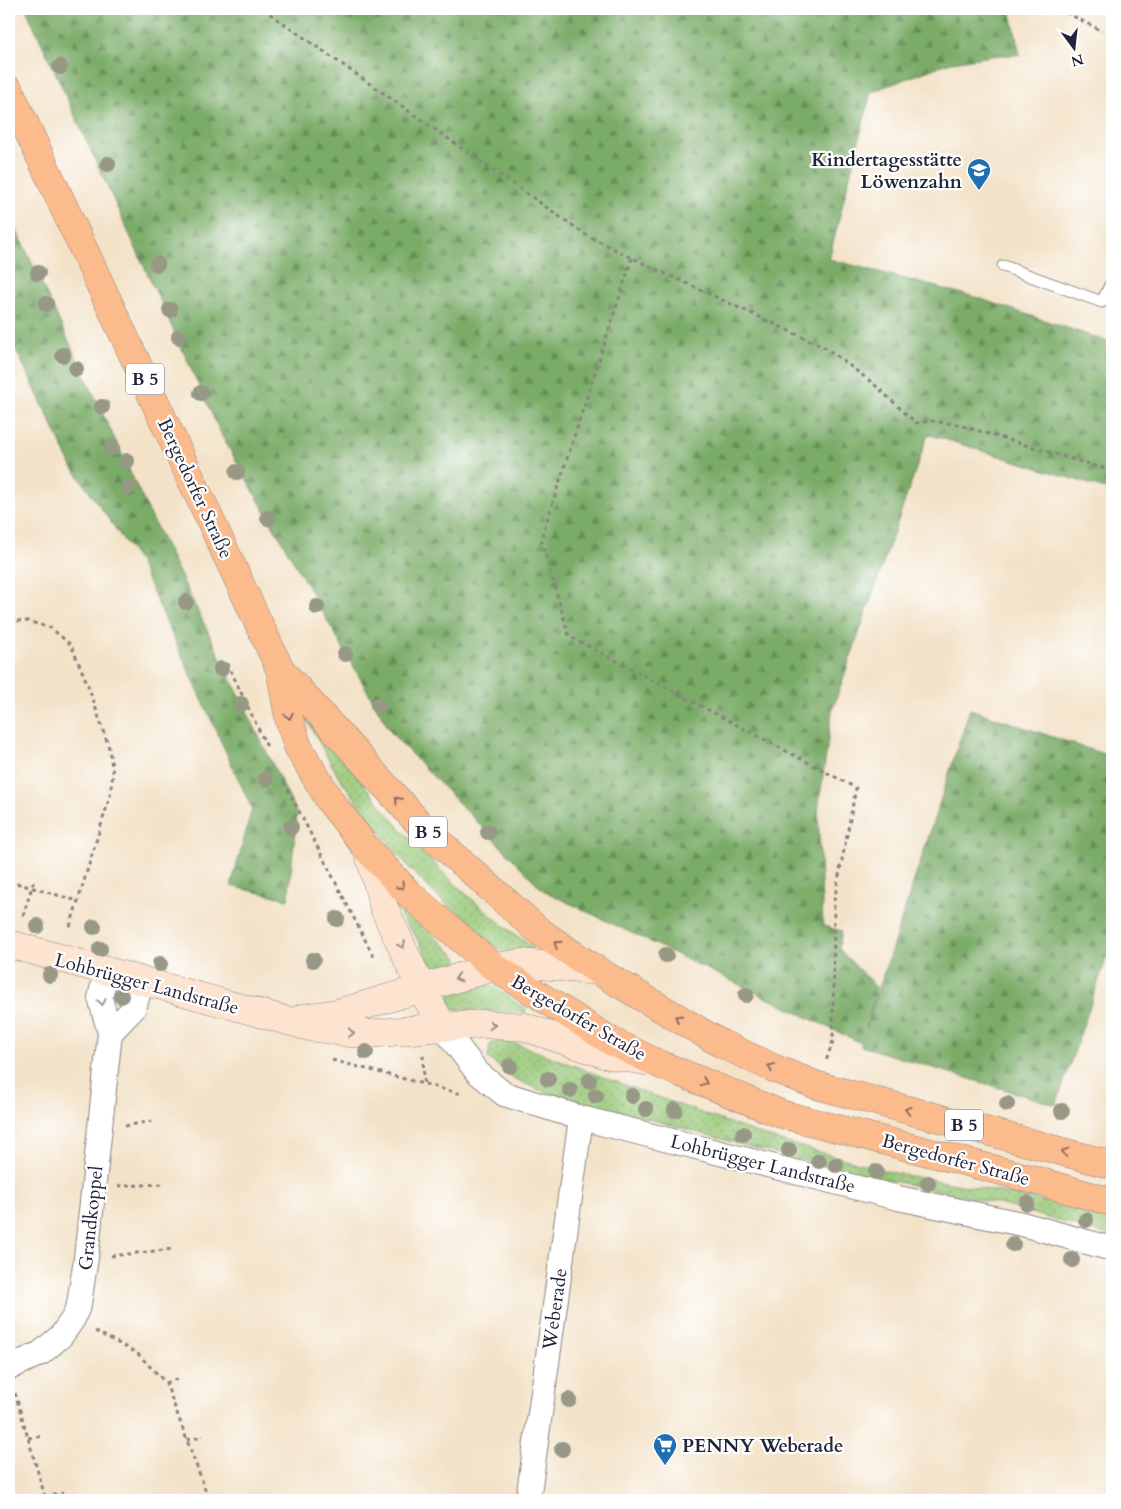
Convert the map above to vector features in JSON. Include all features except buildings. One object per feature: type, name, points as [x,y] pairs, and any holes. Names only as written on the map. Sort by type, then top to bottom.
[{"type":"main road","name":"Bergedorfer Straße","points":[[9,90],[280,668],[289,719],[298,747],[330,801],[368,850],[410,895],[494,967],[611,1041],[659,1064],[781,1114],[1112,1202]]},
{"type":"main road","name":"Bergedorfer Straße","points":[[280,668],[423,828],[540,932],[598,971],[720,1043],[773,1068],[816,1085],[1112,1165]]},
{"type":"street","name":"Lohbrügger Landstraße","points":[[368,850],[384,908],[443,1027],[477,1072],[504,1094],[581,1118],[898,1198],[1022,1224],[1112,1249]]},
{"type":"street","name":"Lohbrügger Landstraße","points":[[9,944],[310,1027],[370,1034],[484,1024],[525,1027],[604,1054],[659,1064]]},
{"type":"street","name":"Lohbrügger Landstraße","points":[[286,1020],[338,1013],[494,967],[522,963],[598,971]]},
{"type":"street","name":"Grandkoppel","points":[[11,1378],[61,1336],[73,1319],[79,1304],[86,1258],[110,1033],[100,998],[106,971]]},
{"type":"street","points":[[110,1033],[134,1008],[142,981]]},
{"type":"street","name":"Weberade","points":[[528,1500],[581,1118]]},
{"type":"lane","points":[[1003,266],[1102,302],[1112,281]]},
{"type":"path","points":[[263,9],[586,234],[632,258],[826,348],[874,384],[916,423],[932,421],[956,424],[1112,471]]},
{"type":"path","points":[[447,9],[469,11],[548,9]]},
{"type":"path","points":[[1059,9],[1102,31]]},
{"type":"path","points":[[632,258],[541,539],[569,636],[856,788],[834,900],[834,1041],[816,1085]]},
{"type":"path","points":[[9,621],[27,621],[51,628],[71,645],[88,685],[108,748],[113,773],[110,796],[69,930]]},
{"type":"path","points":[[228,663],[270,752]]},
{"type":"path","points":[[282,776],[378,964]]},
{"type":"path","points":[[23,916],[34,880]]},
{"type":"path","points":[[9,881],[78,901]]},
{"type":"path","points":[[93,1187],[164,1184]]},
{"type":"path","points":[[86,1258],[173,1249]]},
{"type":"path","points":[[73,1319],[137,1353],[166,1383],[209,1500],[222,1497]]},
{"type":"path","points":[[11,1378],[45,1499],[63,1492]]},
{"type":"path","points":[[166,1383],[177,1379]]},
{"type":"path","points":[[28,1438],[42,1436]]},
{"type":"path","points":[[187,1440],[203,1436]]},
{"type":"green space","points":[[26,9],[1010,9],[1020,55],[998,55],[951,62],[871,92],[829,259],[975,297],[1112,343],[1112,491],[928,434],[832,711],[818,812],[823,926],[842,931],[839,949],[877,988],[866,1028],[970,709],[1112,757],[1112,942],[1056,1105],[861,1046],[861,1043],[544,891],[392,734],[222,436]]},
{"type":"green space","points":[[9,214],[141,495],[297,814],[288,899],[231,886],[252,809],[139,562],[72,467],[9,335]]},
{"type":"green space","points":[[305,717],[355,772],[387,813],[442,872],[532,947],[530,953],[501,951],[461,919],[412,871],[373,824],[337,774]]},
{"type":"green space","points":[[397,904],[400,904],[457,957],[458,961],[436,970],[433,969],[417,938],[396,910]]},
{"type":"green space","points":[[489,983],[526,1009],[525,1013],[453,1009],[449,1006],[448,1000],[450,995]]},
{"type":"green space","points":[[500,1040],[520,1045],[770,1138],[894,1173],[1012,1194],[1057,1204],[1112,1221],[1112,1236],[999,1204],[848,1171],[743,1145],[539,1090],[515,1079],[488,1058],[490,1044]]},
{"type":"place","name":"Kindertagesstätte Löwenzahn","points":[[979,191]]},
{"type":"place","name":"PENNY Weberade","points":[[665,1466]]}]
